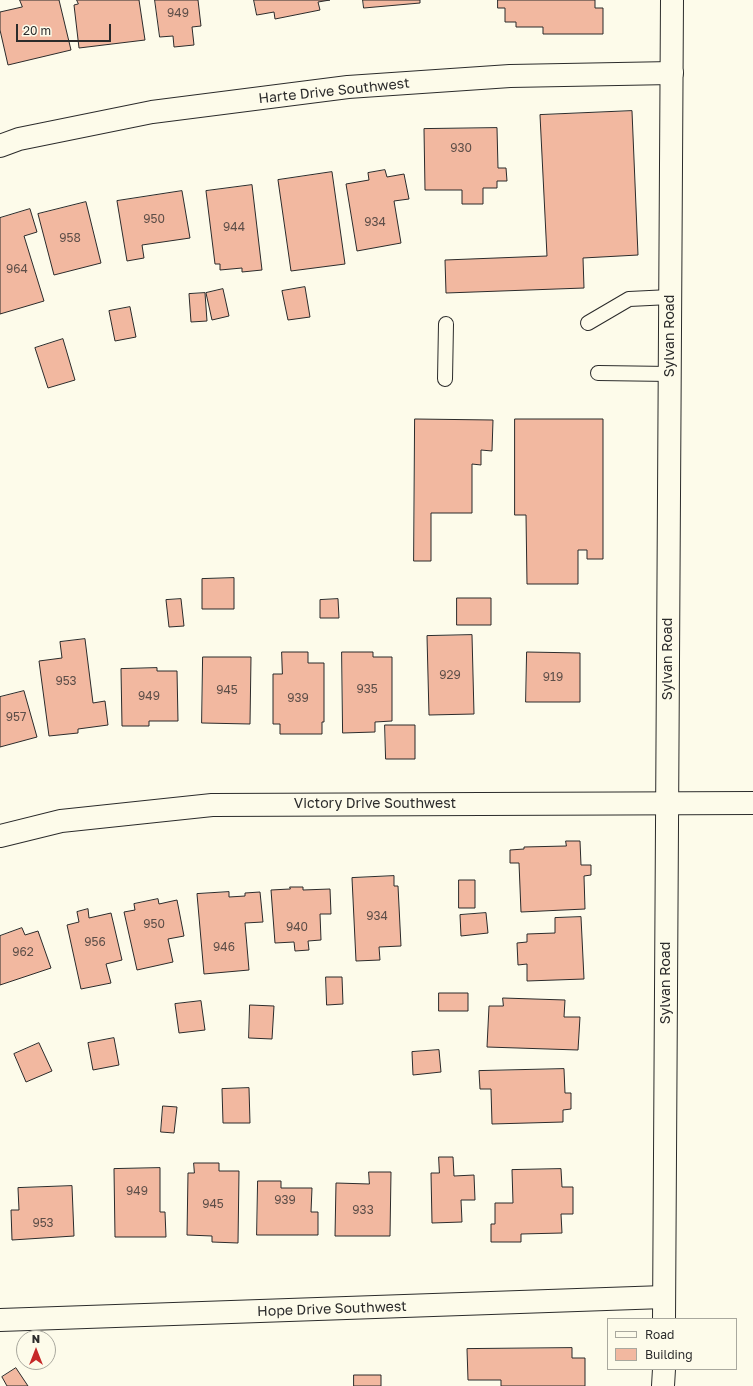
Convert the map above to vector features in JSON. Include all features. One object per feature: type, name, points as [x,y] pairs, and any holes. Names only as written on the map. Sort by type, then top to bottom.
[{"type":"street","name":"Sylvan Road","points":[[664,1318],[672,0]]},
{"type":"street","name":"Harte Drive Southwest","points":[[0,146],[19,139],[152,112],[348,87],[510,76],[672,73]]},
{"type":"street","name":"Victory Drive Southwest","points":[[0,836],[61,821],[212,805],[753,802]]},
{"type":"street","name":"Hope Drive Southwest","points":[[0,1320],[664,1297]]},
{"type":"street","points":[[663,1386],[664,1370]]},
{"type":"lane","points":[[588,323],[629,299],[670,297]]},
{"type":"lane","points":[[445,379],[446,324]]},
{"type":"lane","points":[[598,373],[670,374]]},
{"type":"building","points":[[20,0],[59,0],[71,50],[8,65],[0,30],[0,12],[22,7]]},
{"type":"building","points":[[77,0],[139,0],[145,40],[79,48],[74,5],[78,4]]},
{"type":"building","points":[[155,0],[198,0],[201,26],[192,27],[194,45],[174,47],[173,36],[160,37]]},
{"type":"building","points":[[254,0],[330,0],[318,2],[320,10],[275,19],[274,12],[257,15]]},
{"type":"building","points":[[363,0],[420,0],[420,3],[364,8]]},
{"type":"building","points":[[498,0],[595,0],[595,8],[603,8],[603,34],[543,34],[543,27],[516,27],[516,22],[505,22],[505,8],[498,8]]},
{"type":"building","points":[[632,111],[638,255],[583,258],[584,288],[446,293],[445,260],[547,256],[540,115]]},
{"type":"building","points":[[497,128],[498,168],[506,168],[507,181],[497,181],[497,188],[483,188],[483,204],[462,204],[462,190],[425,190],[424,129]]},
{"type":"building","points":[[385,170],[387,177],[404,174],[409,199],[394,201],[401,243],[357,251],[346,184],[369,180],[368,173]]},
{"type":"building","points":[[332,172],[345,264],[291,271],[278,180]]},
{"type":"building","points":[[252,185],[262,270],[242,272],[242,268],[220,270],[220,264],[215,264],[206,191]]},
{"type":"building","points":[[182,191],[190,238],[142,245],[144,258],[127,261],[117,201]]},
{"type":"building","points":[[86,202],[101,263],[54,275],[38,214]]},
{"type":"building","points":[[30,209],[37,232],[24,236],[44,301],[0,314],[0,218]]},
{"type":"building","points":[[305,287],[310,317],[288,320],[282,291]]},
{"type":"building","points":[[223,289],[229,316],[212,320],[206,293]]},
{"type":"building","points":[[205,293],[207,321],[191,322],[189,294]]},
{"type":"building","points":[[130,307],[136,337],[115,341],[109,311]]},
{"type":"building","points":[[63,339],[75,380],[48,388],[35,348]]},
{"type":"building","points":[[415,419],[493,420],[492,451],[481,450],[481,465],[472,464],[472,513],[431,513],[431,561],[414,561]]},
{"type":"building","points":[[515,419],[603,419],[603,559],[587,559],[587,550],[578,550],[578,584],[527,584],[526,515],[515,515]]},
{"type":"building","points":[[234,578],[234,609],[202,609],[202,579]]},
{"type":"building","points":[[457,598],[491,598],[491,625],[457,625]]},
{"type":"building","points":[[181,599],[184,626],[169,627],[166,600]]},
{"type":"building","points":[[338,599],[339,618],[320,618],[320,600]]},
{"type":"building","points":[[472,635],[474,714],[429,715],[427,636]]},
{"type":"building","points":[[85,639],[93,703],[105,701],[108,725],[78,729],[78,733],[49,736],[39,661],[62,658],[60,642]]},
{"type":"building","points":[[282,652],[308,652],[308,663],[324,663],[324,722],[322,722],[322,734],[280,734],[280,724],[273,724],[273,674],[282,674]]},
{"type":"building","points":[[342,652],[373,652],[373,657],[392,657],[392,721],[375,722],[375,732],[343,733]]},
{"type":"building","points":[[527,652],[580,653],[580,702],[526,702]]},
{"type":"building","points":[[203,657],[251,657],[250,724],[202,723]]},
{"type":"building","points":[[157,668],[157,671],[177,671],[178,721],[149,721],[149,726],[122,726],[121,669]]},
{"type":"building","points":[[24,691],[37,737],[0,747],[0,697]]},
{"type":"building","points":[[385,725],[415,725],[415,759],[386,759]]},
{"type":"building","points":[[566,841],[580,841],[581,865],[591,865],[591,875],[584,876],[585,909],[521,912],[519,863],[510,863],[510,850],[524,849],[524,847],[566,846]]},
{"type":"building","points":[[394,876],[394,886],[398,886],[401,946],[379,947],[380,960],[356,961],[352,878]]},
{"type":"building","points":[[459,880],[475,880],[475,908],[459,908]]},
{"type":"building","points":[[290,887],[303,887],[303,890],[330,889],[331,914],[320,914],[321,940],[308,941],[309,950],[295,951],[294,942],[275,943],[271,890],[290,889]]},
{"type":"building","points":[[229,892],[229,897],[245,896],[245,893],[260,892],[263,922],[245,923],[249,970],[204,974],[197,894]]},
{"type":"building","points":[[158,899],[159,904],[177,900],[184,936],[168,939],[173,962],[137,970],[124,912],[135,910],[134,904]]},
{"type":"building","points":[[88,909],[89,918],[111,913],[122,960],[106,964],[111,983],[81,989],[67,925],[79,922],[77,912]]},
{"type":"building","points":[[486,913],[488,933],[461,936],[460,915]]},
{"type":"building","points":[[581,917],[584,979],[527,981],[527,964],[518,965],[517,943],[527,942],[527,934],[555,933],[555,918]]},
{"type":"building","points":[[22,928],[25,935],[38,931],[51,968],[0,985],[0,936]]},
{"type":"building","points":[[326,977],[342,977],[343,1004],[327,1005]]},
{"type":"building","points":[[439,993],[468,993],[468,1011],[439,1011]]},
{"type":"building","points":[[503,998],[565,1000],[564,1017],[580,1017],[578,1050],[487,1047],[489,1006],[503,1006]]},
{"type":"building","points":[[201,1001],[205,1030],[179,1033],[175,1004]]},
{"type":"building","points":[[250,1005],[274,1006],[272,1039],[249,1038]]},
{"type":"building","points":[[114,1038],[119,1065],[93,1070],[88,1043]]},
{"type":"building","points":[[39,1043],[52,1071],[26,1082],[14,1054]]},
{"type":"building","points":[[439,1050],[441,1072],[413,1075],[412,1052]]},
{"type":"building","points":[[564,1069],[565,1093],[571,1093],[571,1109],[563,1110],[563,1122],[492,1124],[491,1089],[480,1089],[479,1071]]},
{"type":"building","points":[[249,1088],[250,1123],[223,1123],[222,1089]]},
{"type":"building","points":[[163,1106],[177,1107],[174,1133],[161,1132]]},
{"type":"building","points":[[439,1157],[453,1157],[454,1176],[474,1175],[475,1200],[461,1200],[462,1222],[432,1223],[431,1173],[439,1173]]},
{"type":"building","points":[[194,1163],[219,1163],[219,1171],[239,1171],[238,1243],[212,1242],[212,1236],[187,1235],[188,1173],[194,1173]]},
{"type":"building","points":[[160,1168],[160,1212],[165,1212],[166,1237],[115,1237],[114,1169]]},
{"type":"building","points":[[561,1169],[562,1187],[573,1187],[573,1214],[561,1214],[562,1233],[521,1234],[521,1242],[491,1242],[491,1224],[495,1224],[495,1203],[513,1203],[512,1170]]},
{"type":"building","points":[[369,1172],[391,1172],[390,1236],[335,1236],[336,1183],[369,1184]]},
{"type":"building","points":[[258,1181],[281,1181],[281,1188],[312,1188],[311,1212],[318,1212],[318,1235],[257,1235]]},
{"type":"building","points":[[72,1186],[74,1236],[12,1240],[11,1210],[19,1210],[18,1188]]},
{"type":"building","points":[[572,1348],[572,1358],[585,1358],[585,1386],[501,1386],[501,1380],[468,1380],[467,1349]]},
{"type":"building","points":[[16,1368],[28,1386],[7,1386],[2,1377]]},
{"type":"building","points":[[354,1375],[381,1375],[381,1386],[354,1386]]}]
